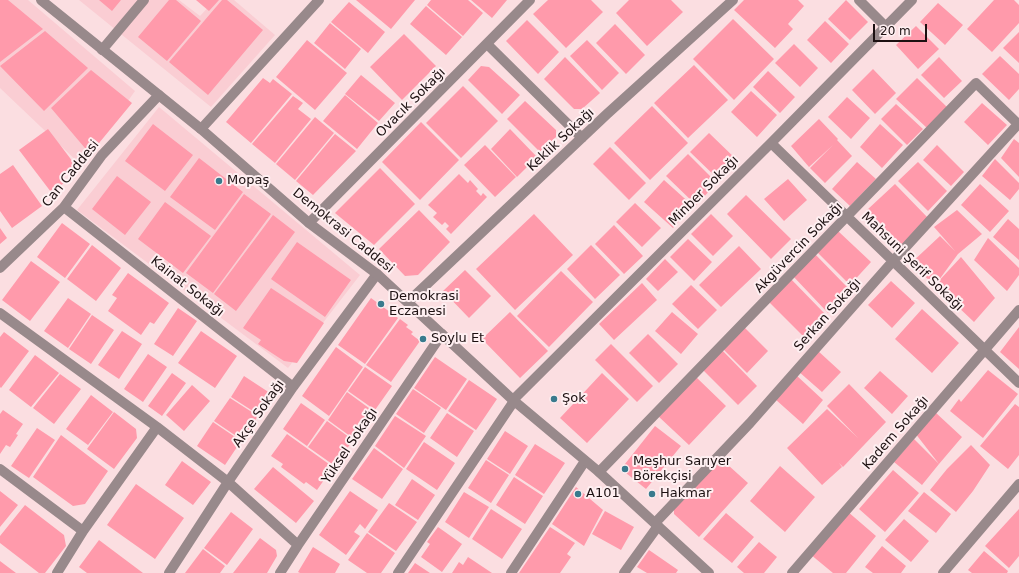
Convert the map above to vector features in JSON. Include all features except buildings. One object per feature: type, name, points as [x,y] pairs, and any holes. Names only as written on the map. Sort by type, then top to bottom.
[{"type":"street","name":"Demokrasi Caddesi","points":[[41,0],[201,128],[310,223],[377,274],[514,400],[599,472],[709,573]]},
{"type":"street","points":[[102,50],[144,0]]},
{"type":"street","points":[[201,128],[319,0]]},
{"type":"street","name":"Ovacık Sokağı","points":[[310,223],[530,0]]},
{"type":"street","name":"Keklik Sokağı","points":[[408,302],[582,138],[733,0]]},
{"type":"street","points":[[859,0],[886,27]]},
{"type":"street","name":"Minber Sokağı","points":[[398,573],[514,400],[912,0]]},
{"type":"street","points":[[487,44],[582,138]]},
{"type":"street","name":"Akgüvercin Sokağı","points":[[599,472],[976,83],[1019,124]]},
{"type":"street","name":"Can Caddesi","points":[[0,268],[64,207],[102,155],[159,95]]},
{"type":"street","name":"Serkan Sokağı","points":[[624,573],[656,525],[750,423],[893,261],[1019,124]]},
{"type":"street","name":"Mahsuni Şerif Sokağı","points":[[771,143],[1019,383]]},
{"type":"street","name":"Kainat Sokağı","points":[[64,207],[293,387]]},
{"type":"street","name":"Akçe Sokağı","points":[[169,573],[228,482],[293,387],[377,274]]},
{"type":"street","name":"Kadem Sokağı","points":[[792,573],[1019,310]]},
{"type":"street","points":[[0,313],[157,427],[228,482],[298,545]]},
{"type":"street","name":"Yüksel Sokağı","points":[[280,573],[442,334]]},
{"type":"street","points":[[57,573],[83,531],[157,427]]},
{"type":"street","points":[[511,573],[585,461]]},
{"type":"street","points":[[0,469],[83,531]]},
{"type":"street","points":[[943,573],[1019,484]]},
{"type":"shaded area","points":[[0,0],[28,0],[135,91],[82,166],[0,88]]},
{"type":"shaded area","points":[[79,0],[179,0],[200,16],[215,0],[234,0],[275,35],[211,107]]},
{"type":"shaded area","points":[[159,107],[360,275],[288,368],[77,210]]},
{"type":"place","name":"Mopaş","points":[[219,181]]},
{"type":"place","name":"Demokrasi Eczanesi","points":[[381,304]]},
{"type":"place","name":"Soylu Et","points":[[423,339]]},
{"type":"place","name":"Şok","points":[[554,399]]},
{"type":"place","name":"Meşhur Sarıyer Börekçisi","points":[[625,469]]},
{"type":"place","name":"A101","points":[[578,494]]},
{"type":"place","name":"Hakmar","points":[[652,494]]}]
